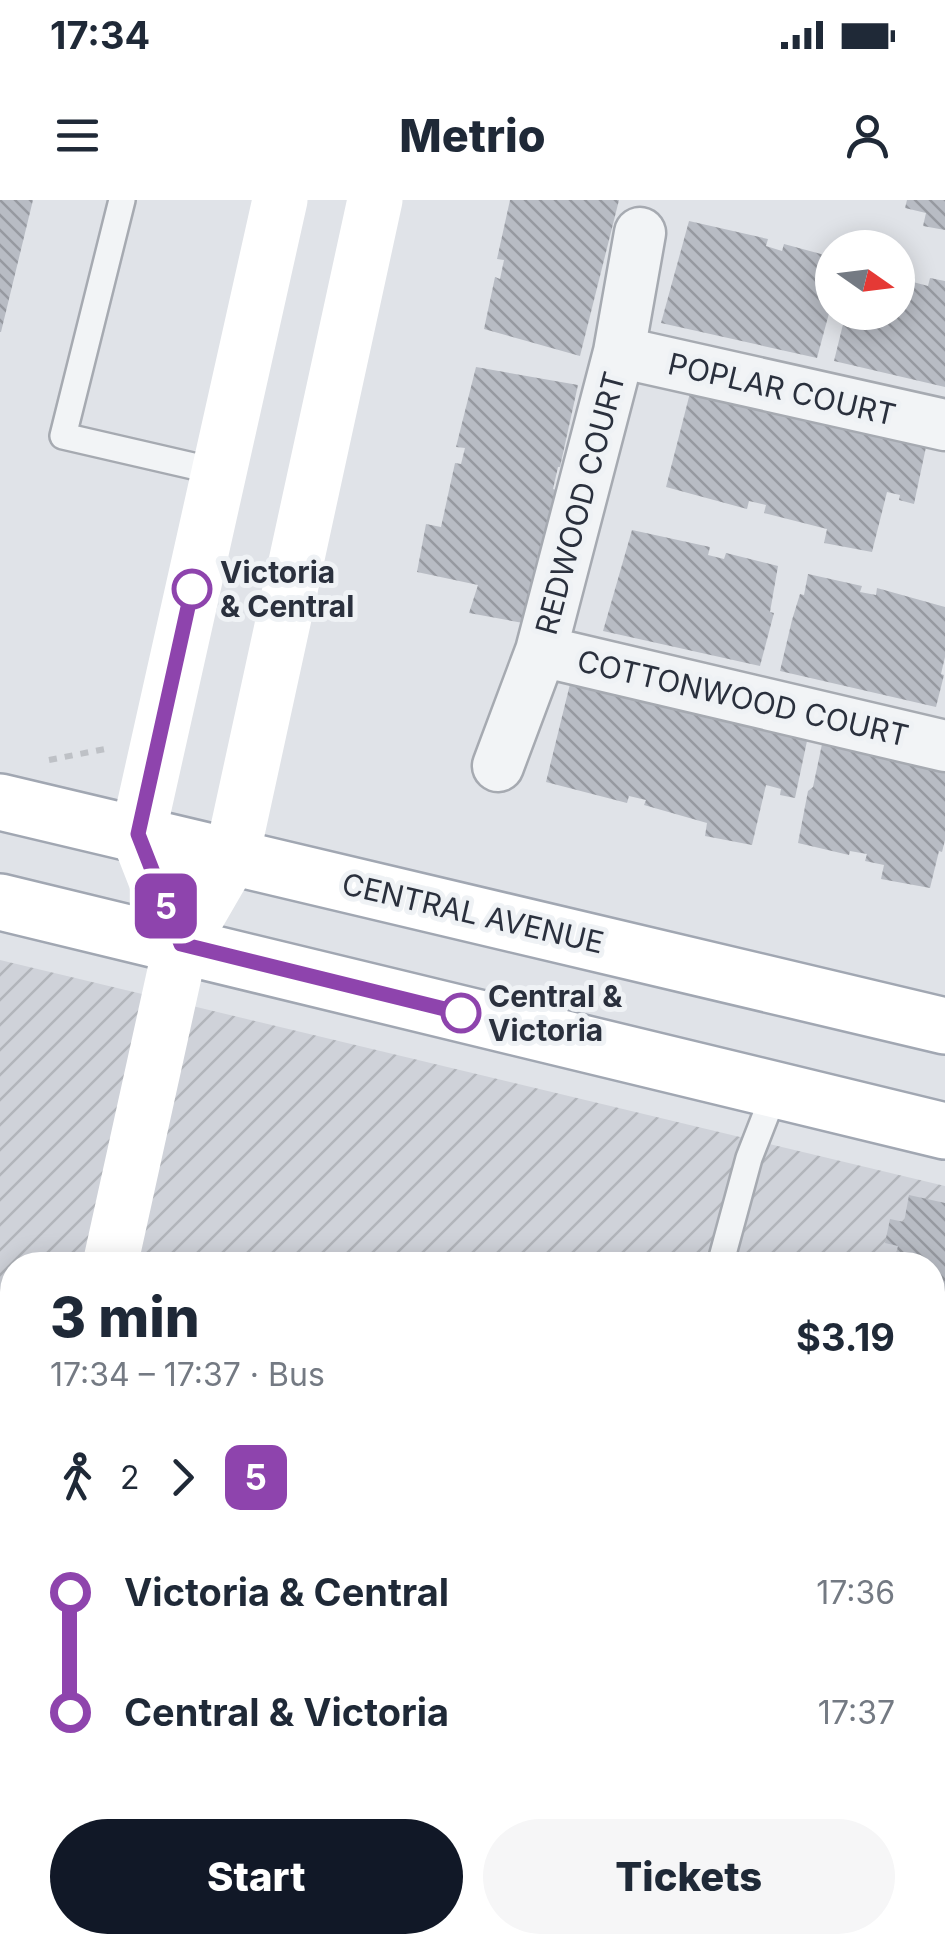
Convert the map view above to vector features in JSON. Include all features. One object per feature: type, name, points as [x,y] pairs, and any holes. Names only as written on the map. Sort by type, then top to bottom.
[{"type":"main road","points":[[181,944],[138,834],[280,200]]},
{"type":"main road","points":[[113,1252],[181,944],[232,856],[375,200]]},
{"type":"main road","name":"CENTRAL AVENUE","points":[[0,802],[945,1026]]},
{"type":"main road","points":[[0,902],[945,1131]]},
{"type":"street","name":"REDWOOD COURT","points":[[498,766],[541,650],[620,352],[640,233]]},
{"type":"street","name":"POPLAR COURT","points":[[620,352],[945,425]]},
{"type":"street","name":"COTTONWOOD COURT","points":[[541,650],[945,746]]},
{"type":"lane","points":[[122,200],[63,436],[219,472]]},
{"type":"lane","points":[[724,1252],[749,1158],[776,1090]]},
{"type":"path","points":[[35,756],[52,760],[106,749]]},
{"type":"shaded area","points":[[0,960],[945,1186],[945,1252],[0,1252]]},
{"type":"building","points":[[0,200],[33,200],[1,332],[0,332]]},
{"type":"building","points":[[510,200],[619,200],[580,356],[484,329],[495,277],[500,279],[504,260],[497,259]]},
{"type":"building","points":[[907,200],[945,200],[945,230],[923,226],[926,213],[905,208]]},
{"type":"building","points":[[689,221],[768,239],[766,246],[782,251],[784,244],[815,252],[815,330],[824,330],[817,358],[661,323]]},
{"type":"building","points":[[930,278],[945,281],[945,387],[834,361],[842,330],[915,330],[915,283],[928,286]]},
{"type":"building","points":[[476,367],[578,385],[535,587],[532,586],[523,623],[469,613],[478,585],[417,572],[426,524],[441,527],[455,463],[461,464],[465,448],[456,447]]},
{"type":"building","points":[[692,385],[926,447],[914,504],[887,492],[872,552],[824,543],[827,529],[764,513],[766,505],[749,501],[747,509],[666,487]]},
{"type":"building","points":[[632,530],[710,547],[708,555],[724,559],[726,553],[778,566],[770,612],[774,613],[760,666],[603,631]]},
{"type":"building","points":[[808,574],[862,586],[860,592],[876,595],[877,588],[945,607],[941,674],[944,675],[936,707],[780,671]]},
{"type":"building","points":[[571,680],[807,741],[795,798],[780,795],[781,789],[766,785],[752,845],[705,836],[707,823],[644,805],[646,800],[629,796],[627,803],[546,782]]},
{"type":"building","points":[[822,744],[945,771],[945,840],[930,888],[881,879],[884,865],[865,861],[867,854],[850,851],[849,855],[798,843]]},
{"type":"building","points":[[909,1195],[945,1203],[945,1252],[896,1252],[898,1246],[885,1243],[890,1219],[904,1222]]},
{"type":"bus line","name":"5","points":[[192,589],[138,834],[181,944],[461,1013]]},
{"type":"place","name":"Victoria & Central","points":[[192,589]]},
{"type":"place","name":"Central & Victoria","points":[[461,1013]]}]
